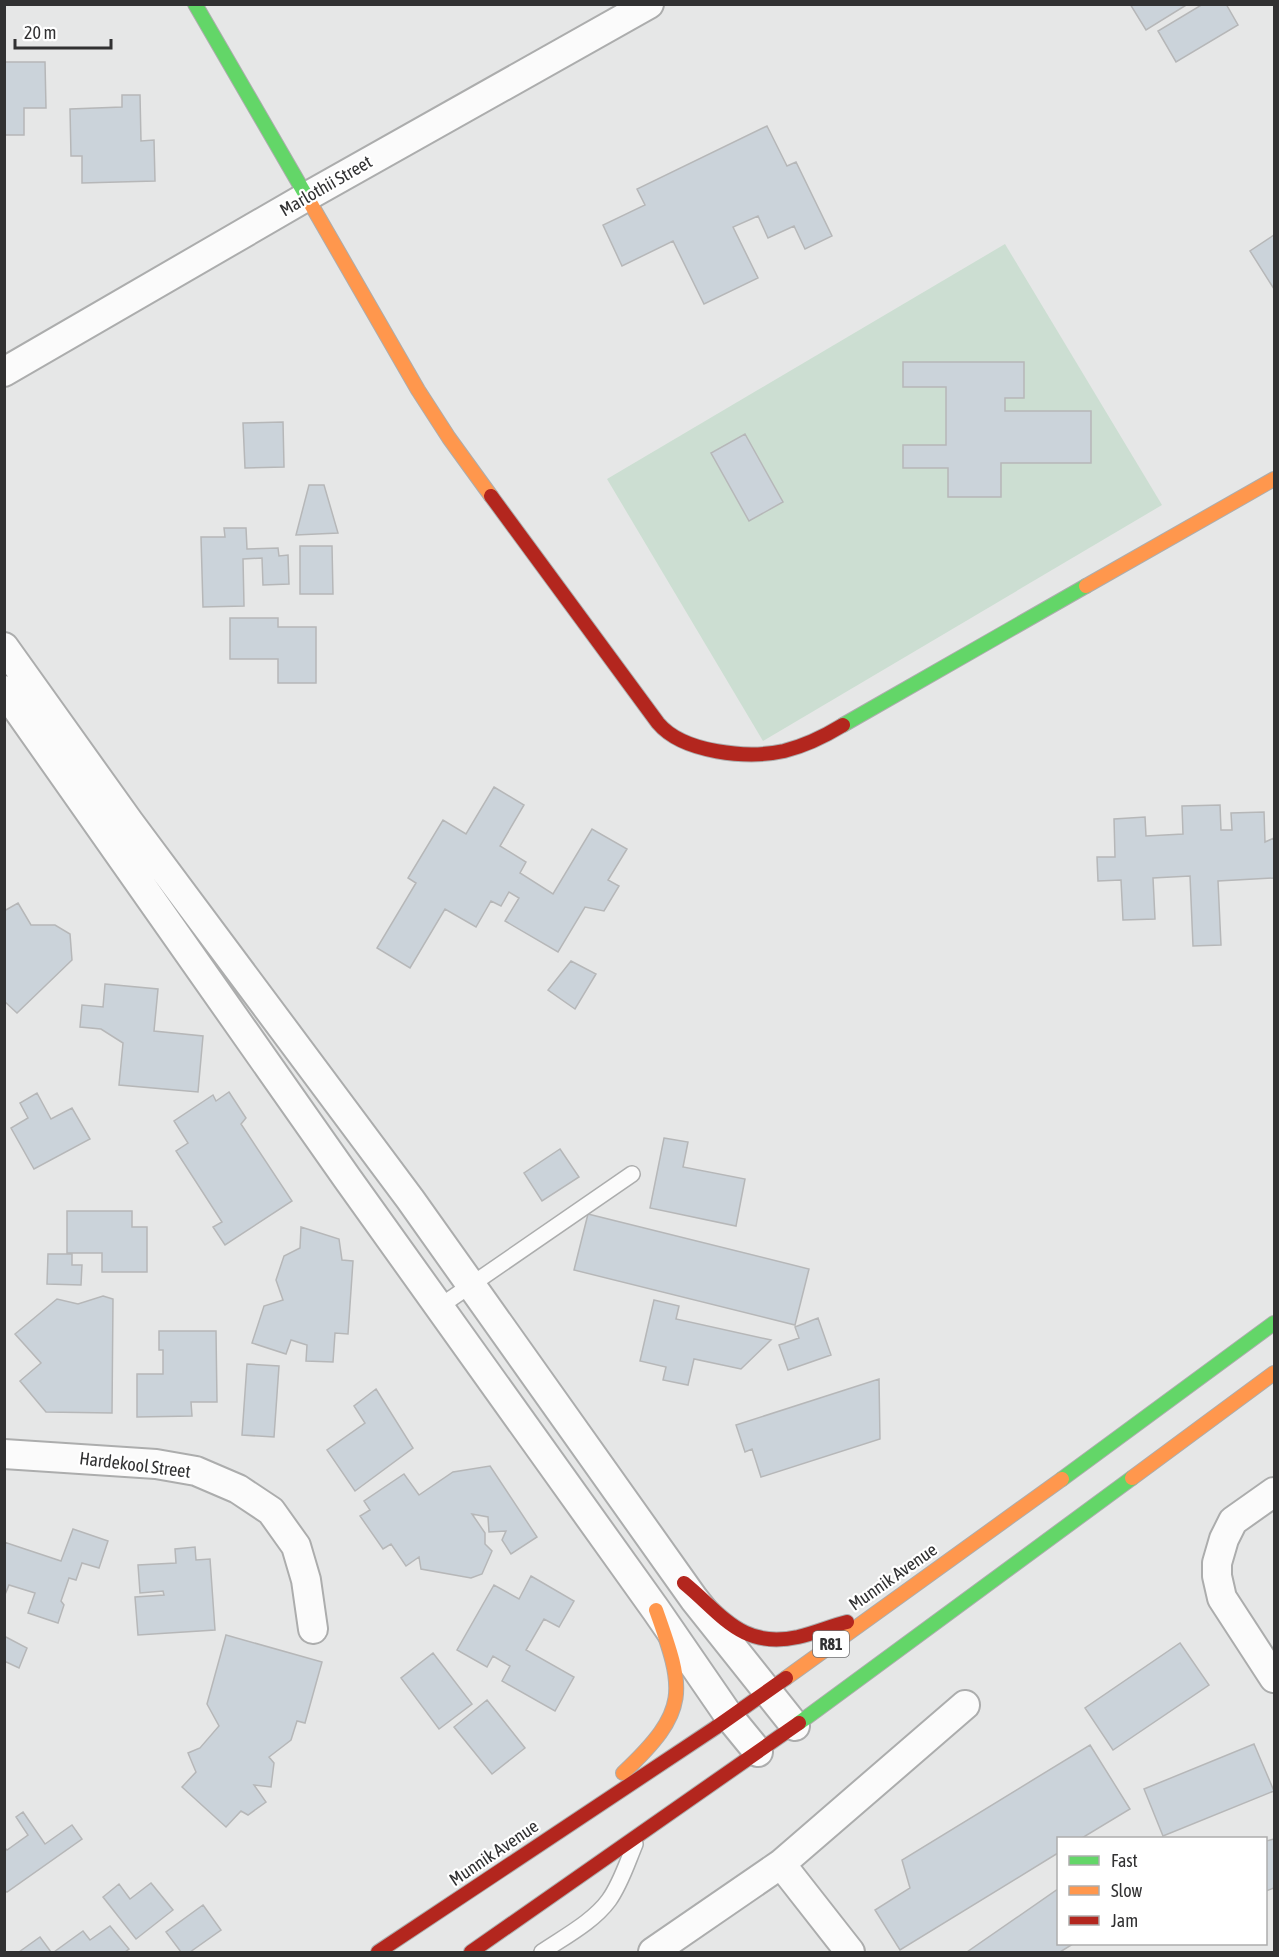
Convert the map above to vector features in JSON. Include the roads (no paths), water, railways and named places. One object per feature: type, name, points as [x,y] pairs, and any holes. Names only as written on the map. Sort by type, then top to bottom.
[{"type":"main road","points":[[195,4],[418,390],[449,438],[652,716],[664,730],[685,742],[716,750],[749,754],[783,751],[835,730],[1275,479]]},
{"type":"main road","name":"Munnik Avenue","points":[[378,1953],[730,1719],[1275,1323]]},
{"type":"main road","name":"R81","points":[[471,1953],[795,1726],[1275,1373]]},
{"type":"main road","points":[[684,1583],[730,1624],[746,1634],[760,1638],[784,1639],[805,1635],[871,1615]]},
{"type":"main road","points":[[553,1836],[634,1763],[672,1714],[678,1696],[675,1671],[656,1610]]},
{"type":"street","name":"Marlothii Street","points":[[4,372],[306,197],[650,4]]},
{"type":"street","points":[[4,647],[129,822],[377,1154],[694,1599],[795,1726]]},
{"type":"street","points":[[4,690],[347,1178],[656,1610],[730,1719],[758,1752]]},
{"type":"street","points":[[347,1178],[377,1154]]},
{"type":"street","name":"Hardekool Street","points":[[4,1454],[156,1464],[196,1471],[238,1489],[271,1511],[296,1546],[306,1581],[313,1629]]},
{"type":"street","points":[[1275,1492],[1233,1521],[1224,1539],[1217,1563],[1217,1576],[1222,1598],[1275,1678]]},
{"type":"street","points":[[653,1953],[781,1864],[965,1705]]},
{"type":"street","points":[[781,1864],[850,1953]]},
{"type":"lane","points":[[439,1307],[632,1174]]},
{"type":"lane","points":[[542,1953],[589,1919],[608,1902],[620,1882],[638,1836]]}]
